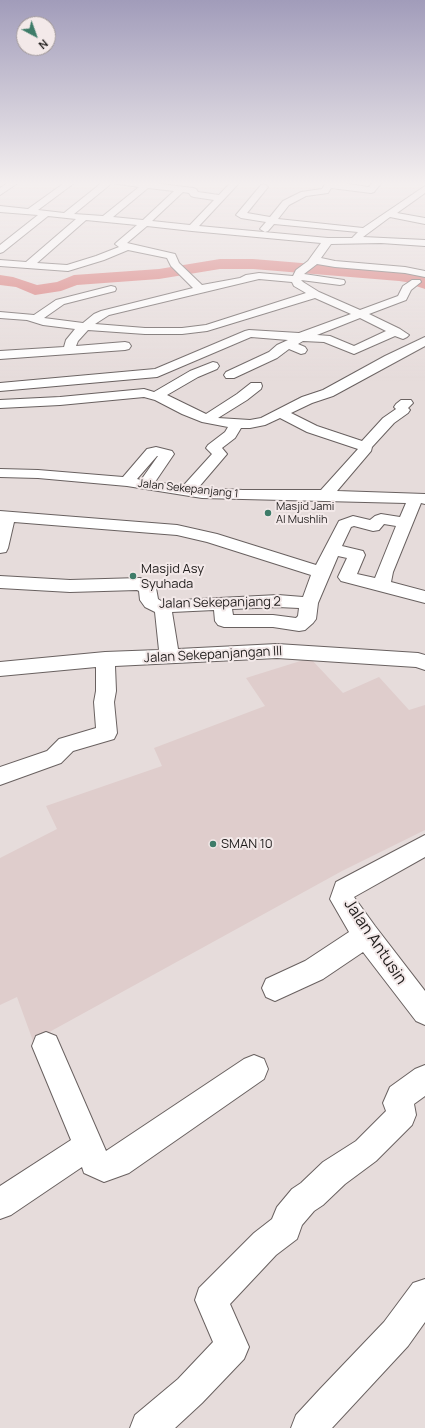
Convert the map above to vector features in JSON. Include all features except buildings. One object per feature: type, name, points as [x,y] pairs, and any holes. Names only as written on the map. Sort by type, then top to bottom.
[{"type":"street","points":[[28,265],[48,248]]},
{"type":"street","points":[[0,263],[68,268],[100,258],[124,248]]},
{"type":"street","points":[[129,248],[171,256],[181,270],[200,289]]},
{"type":"street","points":[[300,274],[314,260],[323,248]]},
{"type":"street","points":[[354,266],[361,257]]},
{"type":"street","points":[[370,267],[379,257]]},
{"type":"street","points":[[314,260],[354,266],[405,270],[425,274]]},
{"type":"street","points":[[84,263],[130,306]]},
{"type":"street","points":[[300,274],[302,287],[423,343]]},
{"type":"street","points":[[69,350],[72,340],[101,314],[130,306],[260,276],[300,274],[340,282]]},
{"type":"street","points":[[230,375],[273,355],[281,348],[303,336],[402,298],[407,288],[416,282]]},
{"type":"street","points":[[37,319],[43,313],[60,302],[111,289]]},
{"type":"street","points":[[0,315],[87,327],[145,331],[191,331],[229,322],[316,294]]},
{"type":"street","points":[[0,386],[157,373],[249,333],[303,336],[326,339],[354,350],[396,331]]},
{"type":"street","points":[[0,404],[144,394],[156,396],[171,402],[191,414],[207,419],[222,423],[250,424],[265,421],[282,414],[307,400],[328,392],[423,343]]},
{"type":"street","points":[[289,344],[301,350]]},
{"type":"street","points":[[0,355],[125,346]]},
{"type":"street","points":[[156,396],[194,374],[213,366]]},
{"type":"street","points":[[207,419],[242,397],[256,386]]},
{"type":"street","points":[[364,447],[388,421],[402,410],[401,407],[406,403]]},
{"type":"street","points":[[282,414],[312,429],[364,447]]},
{"type":"street","points":[[187,491],[220,454],[213,448],[230,435],[237,424]]},
{"type":"street","points":[[325,495],[338,478],[365,451],[366,448],[364,447]]},
{"type":"street","points":[[127,482],[152,452],[167,454],[145,485]]},
{"type":"street","name":"Jalan Sekepanjang 1","points":[[0,473],[38,474],[127,482],[187,491],[244,495],[325,495],[420,498]]},
{"type":"street","points":[[382,585],[385,572],[405,523],[420,498]]},
{"type":"street","points":[[0,548],[4,517],[177,530],[211,538],[322,572]]},
{"type":"street","points":[[223,605],[224,621],[273,621],[299,625],[306,619],[309,603],[322,572],[342,529],[348,522],[359,522],[373,526],[381,519],[405,523]]},
{"type":"street","points":[[332,549],[357,555],[347,577],[425,597]]},
{"type":"street","name":"Jalan Sekepanjang 2","points":[[0,582],[70,586],[140,584],[146,588],[151,603],[158,606],[223,605],[278,601],[309,603]]},
{"type":"street","points":[[163,606],[165,631],[170,657]]},
{"type":"street","points":[[291,652],[292,636],[296,625]]},
{"type":"street","name":"Jalan Sekepanjangan III","points":[[0,668],[105,659],[277,651],[418,660],[425,663]]},
{"type":"street","points":[[0,776],[54,757],[66,745],[107,733],[104,702],[106,691],[105,659]]},
{"type":"street","name":"Jalan Antusin","points":[[425,845],[351,885],[344,890],[342,899],[366,935],[425,1012]]},
{"type":"street","points":[[275,988],[314,970],[366,935]]},
{"type":"street","points":[[46,1046],[95,1162],[104,1167],[118,1162],[254,1068]]},
{"type":"street","points":[[148,1428],[190,1391],[232,1347],[211,1300],[265,1244],[286,1228],[288,1218],[303,1200],[312,1194],[334,1173],[366,1151],[402,1115],[402,1110],[397,1103],[400,1097],[425,1079]]},
{"type":"street","points":[[0,1204],[88,1146]]},
{"type":"street","points":[[310,1428],[332,1401],[396,1334],[425,1295]]},
{"type":"shaded area","name":"SMAN 10","points":[[310,658],[343,693],[379,677],[409,710],[425,705],[425,830],[342,871],[33,1041],[17,997],[0,1005],[0,858],[57,829],[46,806],[162,766],[154,748],[265,706],[246,678]]},
{"type":"waterway","points":[[0,280],[7,280],[22,284],[35,290],[61,286],[74,280],[159,274],[220,264],[253,264],[399,276],[419,280],[419,282],[425,284]]},
{"type":"place","name":"Masjid Jami Al Mushlih","points":[[268,513]]},
{"type":"place","name":"Masjid Asy Syuhada","points":[[133,576]]},
{"type":"place","name":"SMAN 10","points":[[213,844]]}]
